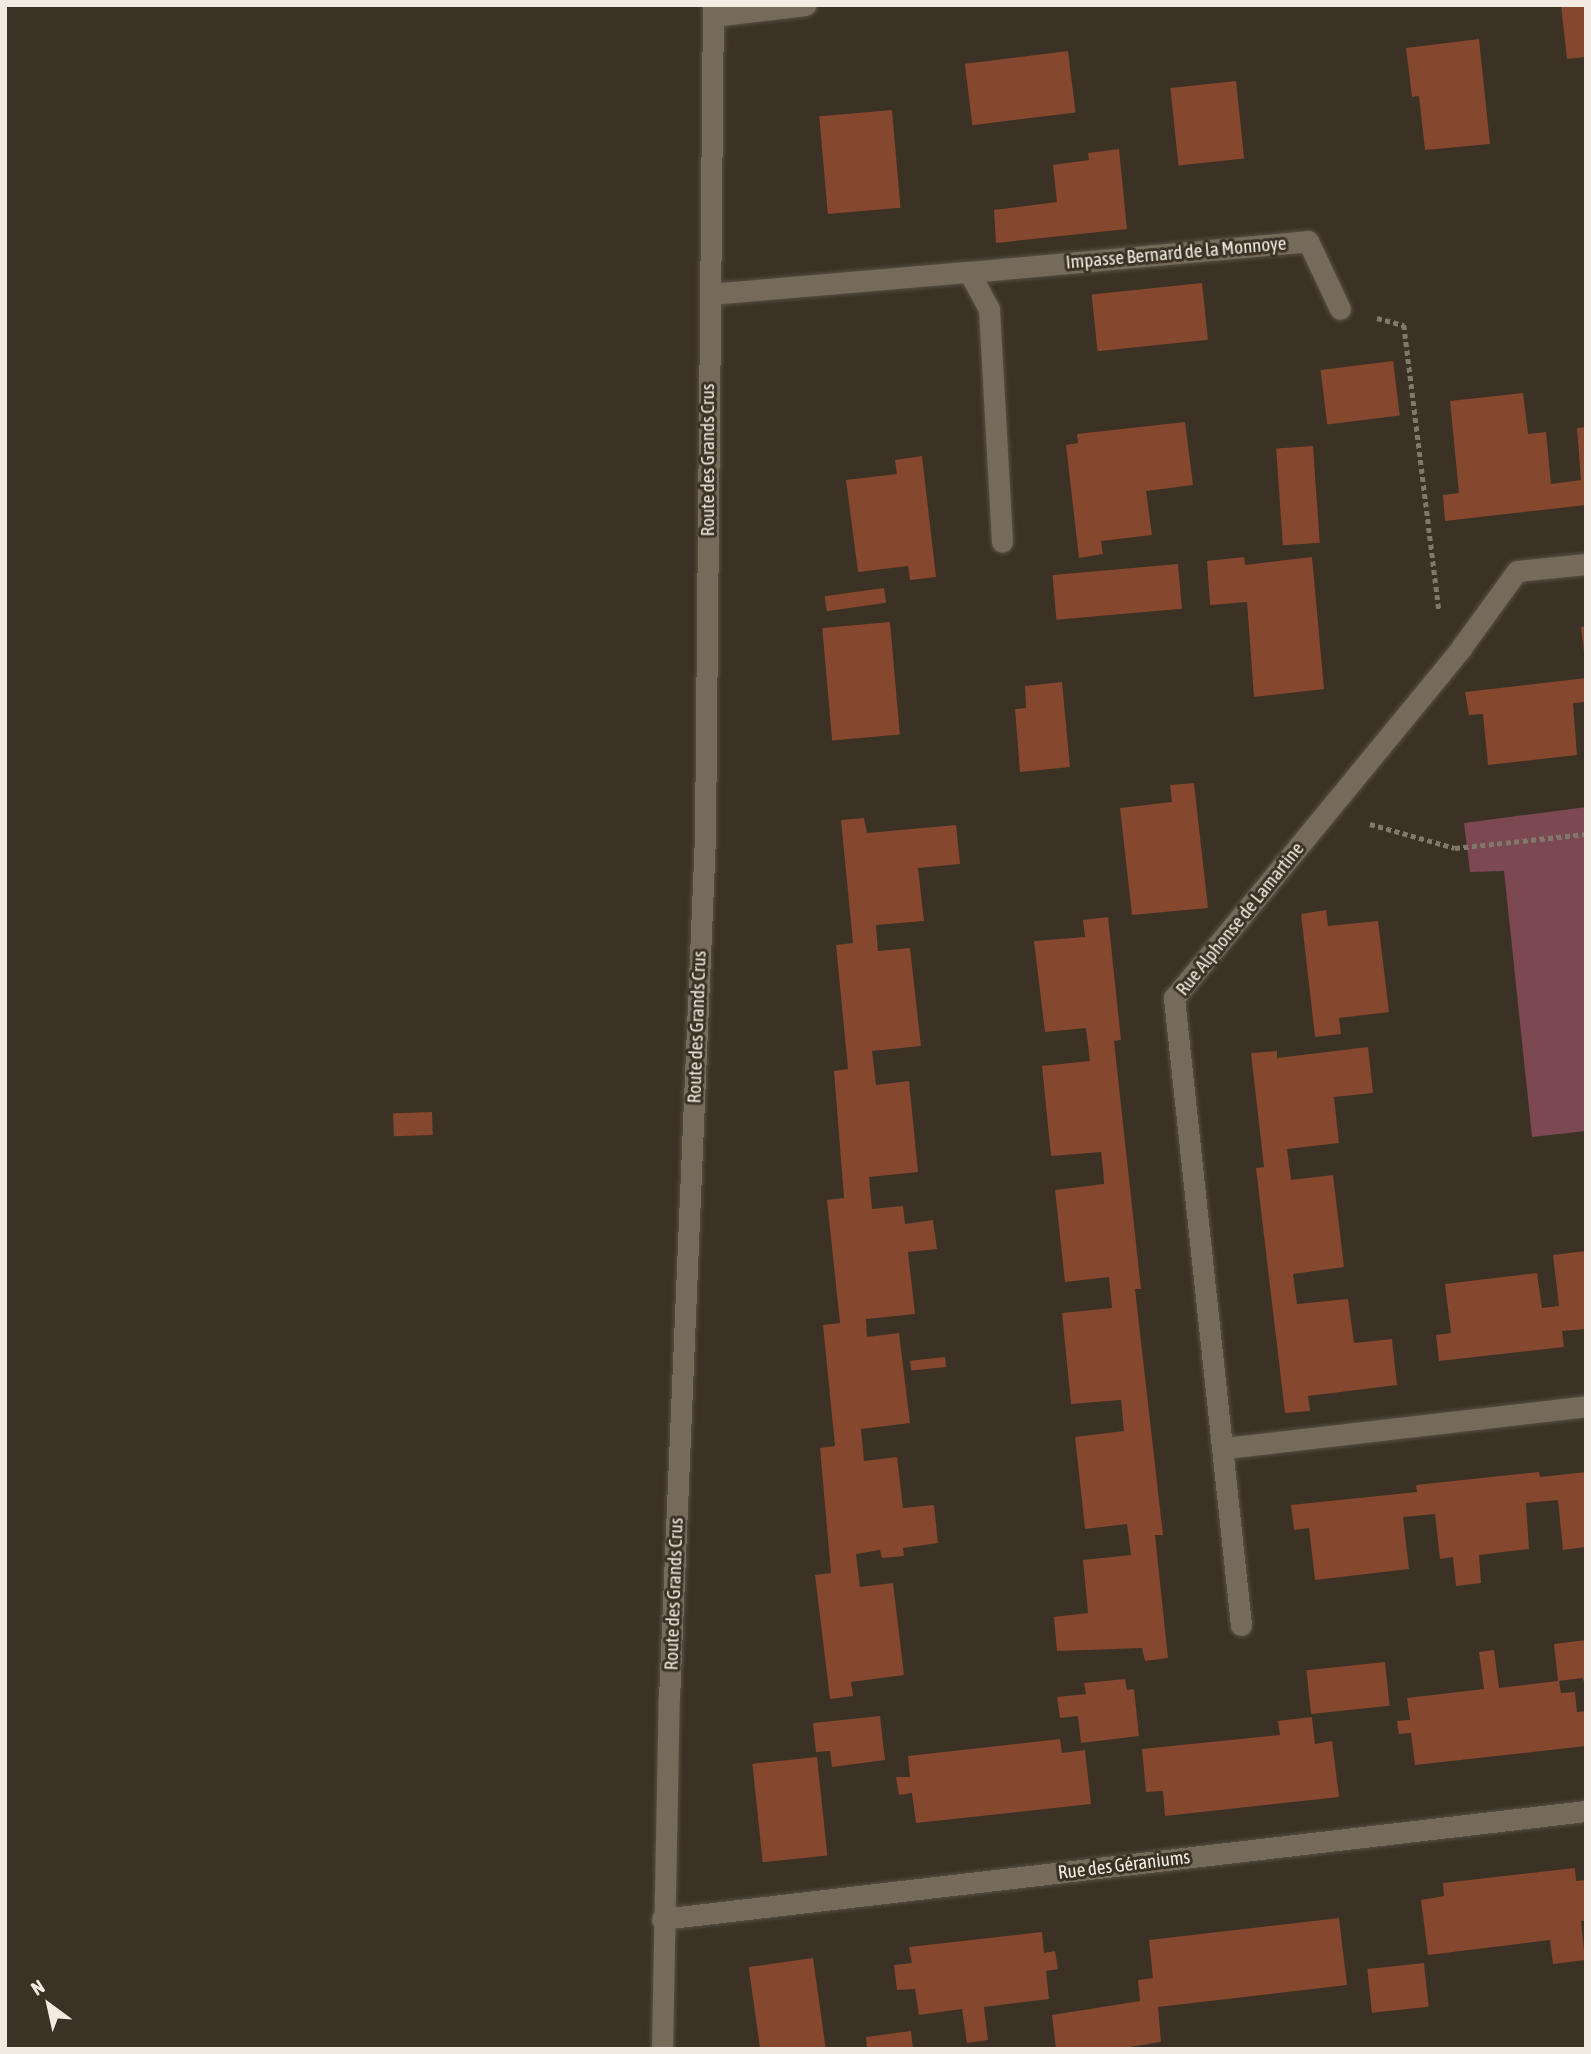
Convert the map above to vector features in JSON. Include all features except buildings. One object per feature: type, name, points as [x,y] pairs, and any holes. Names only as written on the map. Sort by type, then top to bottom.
[{"type":"street","points":[[713,11],[805,5]]},
{"type":"street","name":"Route des Grands Crus","points":[[662,2049],[662,1919],[705,835],[713,11]]},
{"type":"street","name":"Impasse Bernard de la Monnoye","points":[[710,294],[1308,241],[1340,309]]},
{"type":"street","points":[[969,272],[989,309],[1002,542]]},
{"type":"street","name":"Rue Alphonse de Lamartine","points":[[1241,1625],[1225,1448],[1174,998],[1461,648],[1517,571],[1586,564]]},
{"type":"street","points":[[1225,1448],[1586,1406]]},
{"type":"street","name":"Rue des Géraniums","points":[[662,1919],[1586,1811]]},
{"type":"path","points":[[1340,309],[1405,325],[1438,608],[1461,648]]},
{"type":"path","points":[[1327,812],[1455,848],[1586,834]]},
{"type":"shaded area","points":[[1586,807],[1586,1131],[1532,1137],[1504,871],[1470,872],[1464,823]]}]
